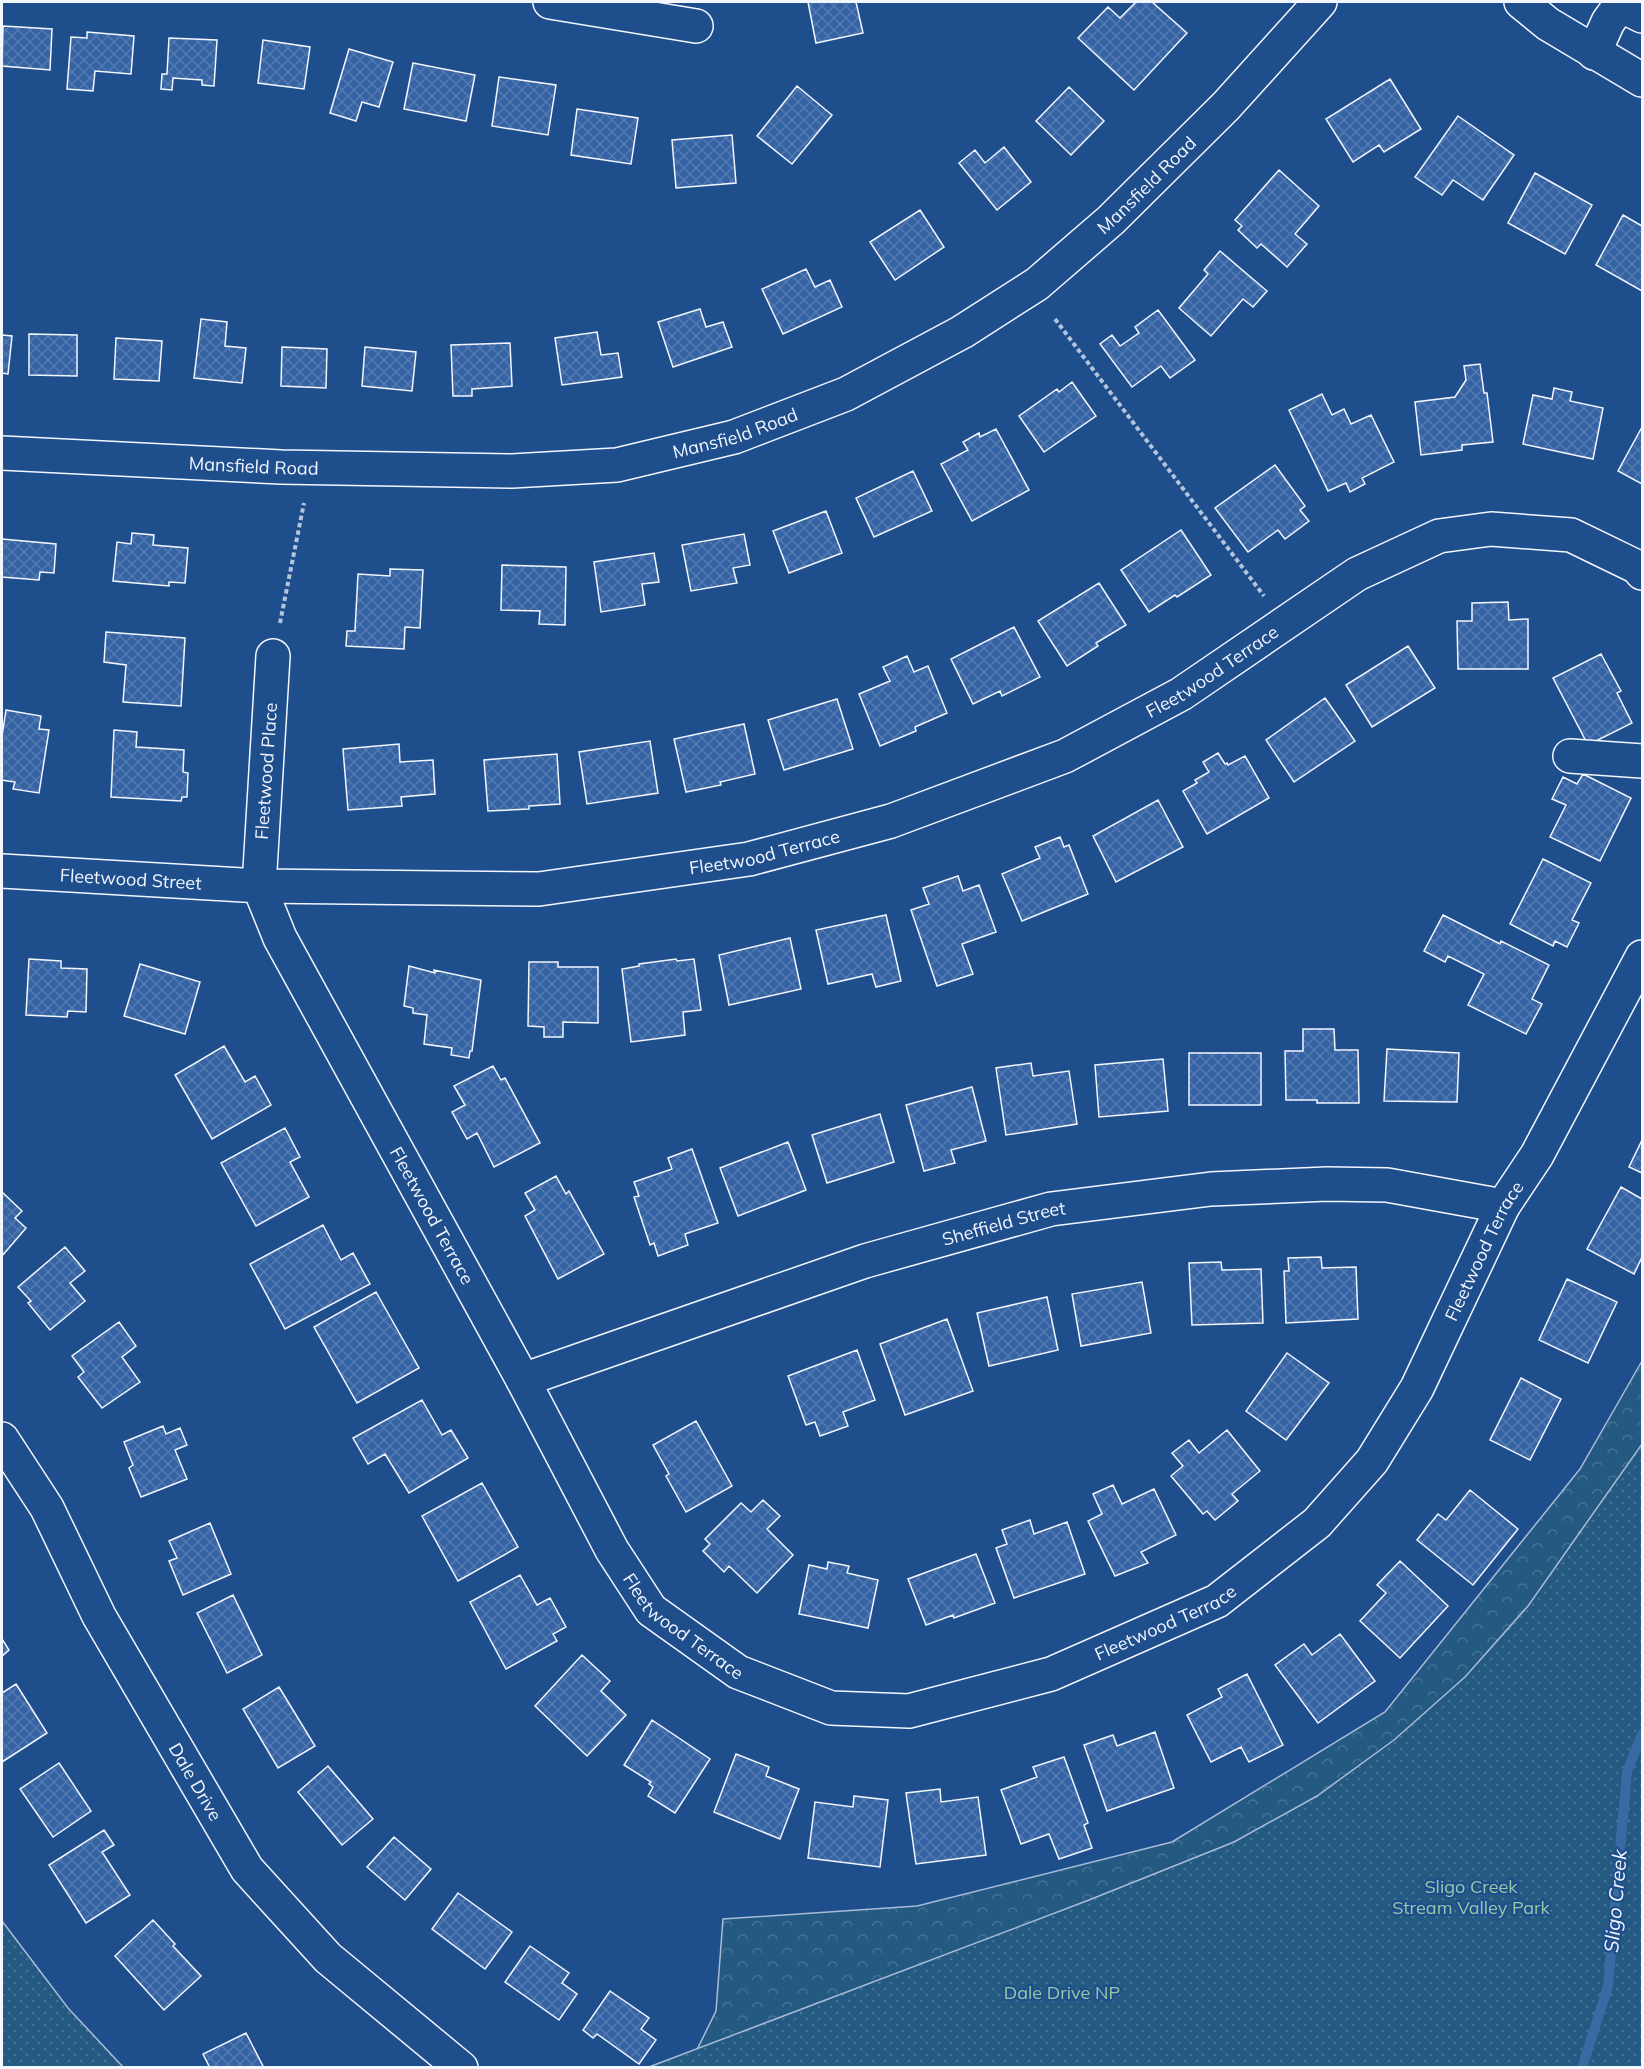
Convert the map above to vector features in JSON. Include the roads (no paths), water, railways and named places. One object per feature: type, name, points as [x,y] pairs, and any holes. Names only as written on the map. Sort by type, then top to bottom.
[{"type":"street","points":[[550,2],[696,26]]},
{"type":"street","name":"Mansfield Road","points":[[2,453],[312,467],[512,471],[617,465],[734,437],[846,394],[962,332],[1037,284],[1112,220],[1226,106],[1320,2]]},
{"type":"street","points":[[1521,2],[1548,24],[1642,80]]},
{"type":"street","points":[[1594,53],[1608,22],[1620,5],[1642,16]]},
{"type":"street","name":"Fleetwood Terrace","points":[[1642,573],[1637,567],[1571,535],[1491,529],[1438,537],[1357,574],[1181,694],[1065,756],[891,821],[749,859],[539,889],[259,886],[280,938],[523,1380],[612,1550],[651,1610],[738,1672],[831,1708],[909,1711],[1051,1674],[1217,1601],[1317,1523],[1372,1461],[1418,1388],[1503,1206],[1537,1155],[1642,957]]},
{"type":"street","name":"Fleetwood Place","points":[[259,886],[273,656]]},
{"type":"street","points":[[1570,756],[1642,761]]},
{"type":"street","name":"Fleetwood Street","points":[[2,871],[259,886]]},
{"type":"street","name":"Sheffield Street","points":[[523,1380],[865,1261],[1051,1209],[1211,1189],[1327,1184],[1387,1185],[1503,1206]]},
{"type":"street","name":"Dale Drive","points":[[2,1439],[47,1508],[99,1616],[247,1869],[328,1958],[461,2067]]},
{"type":"waterway","name":"Sligo Creek","points":[[1582,2068],[1608,1986],[1627,1772],[1642,1734]]},
{"type":"park label","name":"Sligo Creek Stream Valley Park","points":[[1471,1896]]},
{"type":"park label","name":"Dale Drive NP","points":[[1062,1992]]}]
